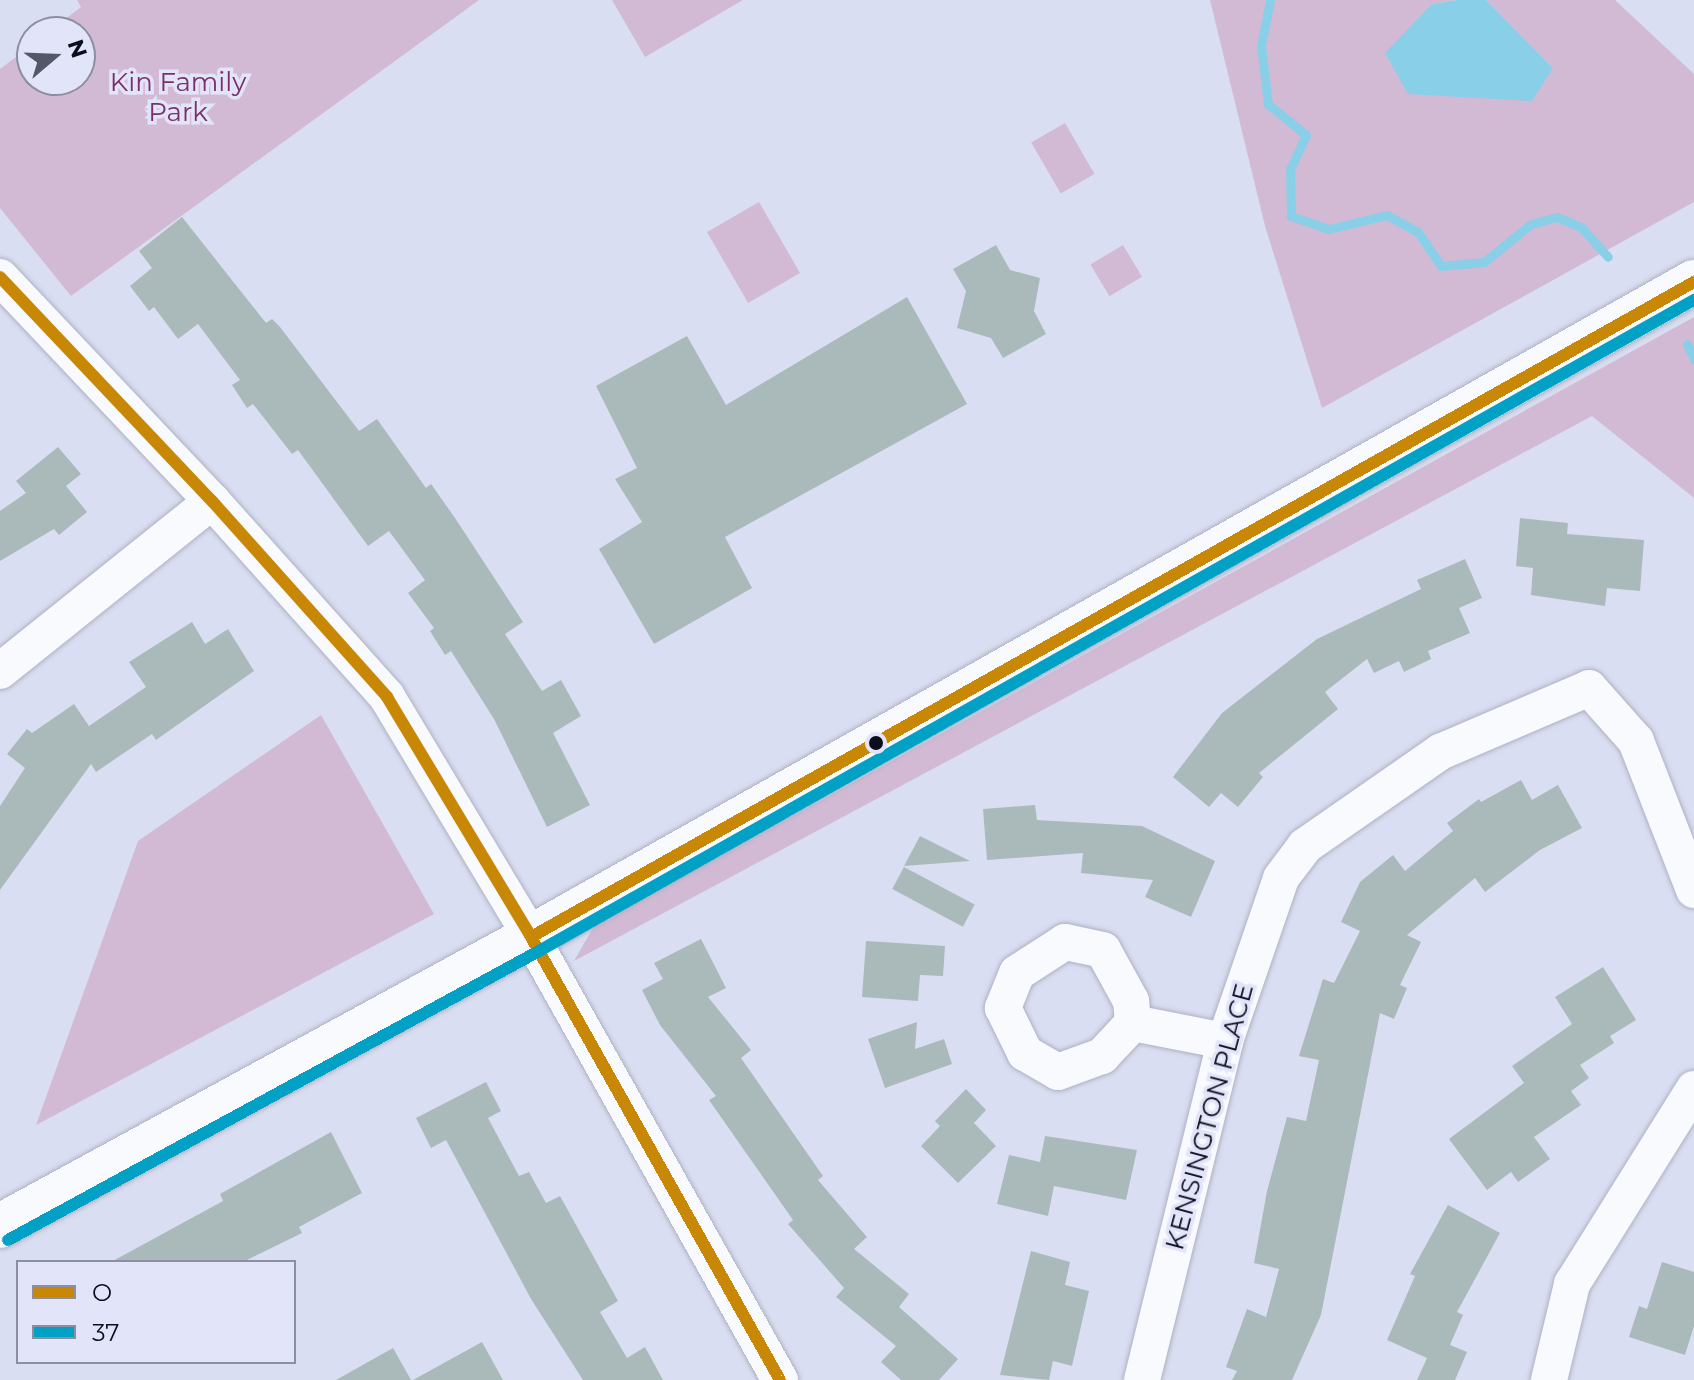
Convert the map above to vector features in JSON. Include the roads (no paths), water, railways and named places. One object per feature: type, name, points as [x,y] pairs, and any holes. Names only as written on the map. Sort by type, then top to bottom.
[{"type":"street","points":[[0,277],[212,501],[387,697],[531,937],[780,1380]]},
{"type":"street","points":[[0,1226],[531,937],[1694,282]]},
{"type":"street","points":[[0,671],[212,501]]},
{"type":"street","name":"KENSINGTON PLACE","points":[[1142,1380],[1225,1041],[1281,878],[1305,846],[1440,752],[1589,688],[1636,741],[1694,890]]},
{"type":"street","points":[[1133,1023],[1225,1041]]},
{"type":"street","points":[[1549,1380],[1572,1284],[1694,1089]]},
{"type":"water","points":[[1486,0],[1553,68],[1532,101],[1408,94],[1385,53],[1432,4]]},
{"type":"waterway","points":[[1270,0],[1261,46],[1268,104],[1306,135],[1290,170],[1291,216],[1329,229],[1387,215],[1418,232],[1441,266],[1484,262],[1531,224],[1557,217],[1581,227],[1608,257]]},
{"type":"waterway","points":[[1687,344],[1694,359]]},
{"type":"park label","name":"Kin Family Park","points":[[178,98]]}]
